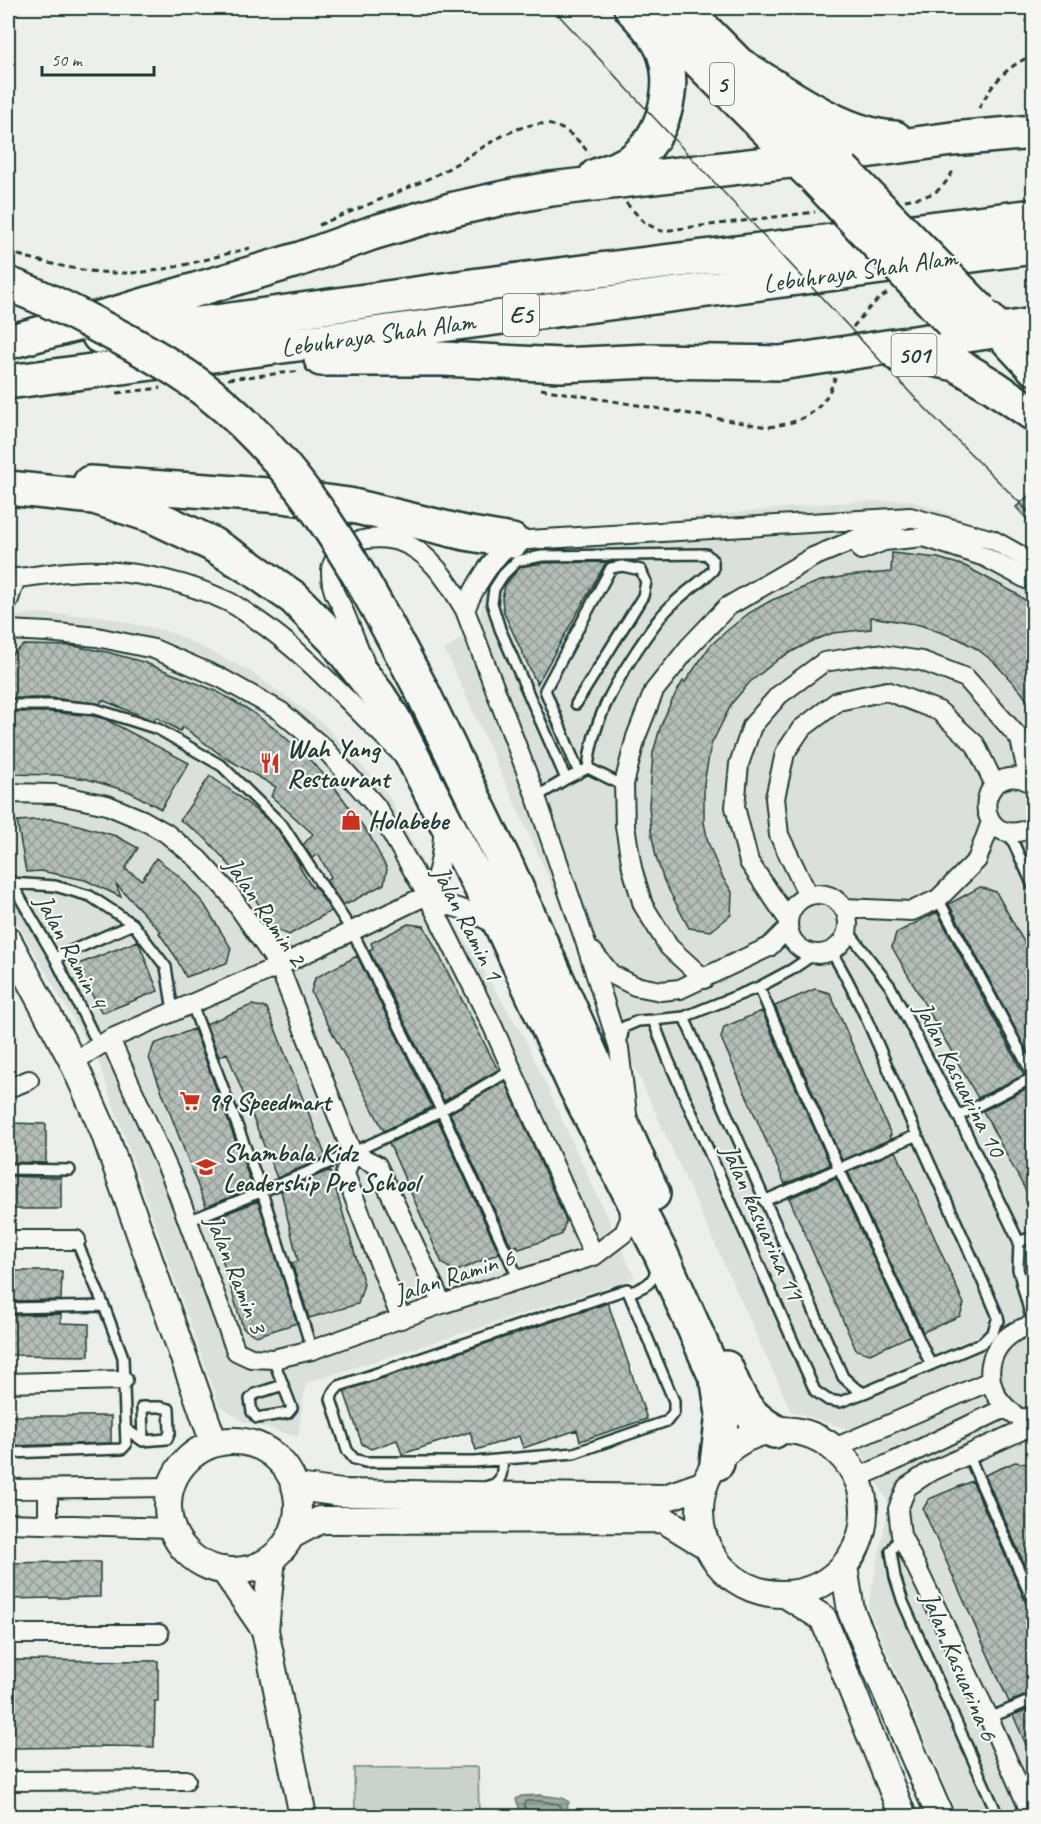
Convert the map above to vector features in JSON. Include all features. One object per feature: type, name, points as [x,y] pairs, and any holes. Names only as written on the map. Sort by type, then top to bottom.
[{"type":"highway","points":[[8,342],[300,259],[372,233],[454,209],[551,189],[619,168],[635,158],[647,145],[660,123],[668,94],[668,74],[663,51],[647,26],[631,8]]},
{"type":"highway","name":"5","points":[[645,8],[821,166],[973,325],[1033,414]]},
{"type":"highway","name":"5","points":[[683,8],[738,64],[821,166]]},
{"type":"highway","points":[[738,64],[806,106],[856,131],[953,154]]},
{"type":"highway","points":[[551,189],[953,154],[1034,132]]},
{"type":"highway","name":"Lebuhraya Shah Alam","points":[[8,347],[224,321],[479,285],[1034,216]]},
{"type":"highway","name":"Lebuhraya Shah Alam","points":[[8,382],[102,383],[1034,247]]},
{"type":"highway","points":[[8,284],[39,295],[128,341],[177,370],[211,394],[251,430],[291,474],[328,524],[369,592],[422,691],[507,867],[631,1143],[736,1392],[750,1415],[774,1431]]},
{"type":"highway","points":[[102,383],[316,359],[444,359],[561,365],[649,361],[780,363],[973,325],[1034,325]]},
{"type":"highway","name":"5","points":[[973,325],[1034,368]]},
{"type":"highway","name":"501","points":[[780,363],[909,354],[956,364],[1033,414]]},
{"type":"highway","points":[[8,487],[86,483],[282,496],[349,506],[465,533],[512,541]]},
{"type":"highway","points":[[8,487],[94,497],[153,516],[210,543],[294,598],[336,641],[378,695],[393,718],[502,927],[573,1082],[661,1254],[718,1382],[723,1414],[711,1473]]},
{"type":"street","points":[[704,979],[669,947],[643,905],[632,868],[625,826],[624,786],[636,737],[654,691],[689,647],[727,607],[813,557],[910,517]]},
{"type":"street","points":[[465,610],[479,579],[499,552],[512,541],[910,517],[993,540],[1034,563]]},
{"type":"street","points":[[764,584],[884,541],[924,537],[984,557],[1034,583]]},
{"type":"street","points":[[378,695],[332,588],[331,570],[335,558],[350,543],[369,538],[386,538],[403,542],[421,552],[452,588],[465,610],[536,797],[619,1048],[631,1143]]},
{"type":"street","points":[[8,602],[10,579],[102,571],[152,577],[184,584],[229,602],[270,629],[315,668],[369,724],[419,770]]},
{"type":"street","name":"Jalan Ramin 1","points":[[8,630],[97,636],[154,649],[221,678],[280,711],[325,750],[376,806],[427,895],[493,1028],[594,1256]]},
{"type":"street","points":[[586,944],[611,974],[634,986],[661,991],[680,989],[769,947],[787,923],[795,904],[808,895],[818,893],[837,900],[844,908],[848,931],[838,946],[822,953],[801,950],[794,944],[787,923],[749,862],[735,807],[739,764],[752,726],[779,695],[824,662],[876,654],[922,661],[966,678],[1020,739],[1032,782]]},
{"type":"street","points":[[808,895],[779,836],[775,798],[785,753],[801,729],[838,701],[887,691],[939,711],[975,744],[995,785]]},
{"type":"street","points":[[1032,782],[1011,777],[995,785],[987,799],[987,815],[991,822],[1002,831],[1009,833],[1023,832],[1034,826]]},
{"type":"street","name":"Jalan Ramin 2","points":[[8,793],[55,794],[107,805],[143,820],[166,833],[198,858],[229,893],[279,966],[352,1153],[345,1174],[401,1319]]},
{"type":"street","points":[[73,1062],[105,1042],[191,1002],[279,966],[427,895],[434,885],[441,863],[445,820]]},
{"type":"street","points":[[844,908],[912,911],[938,899],[976,860],[991,822]]},
{"type":"street","points":[[427,895],[444,904],[468,910],[502,927]]},
{"type":"street","points":[[8,940],[73,1062],[104,1132],[214,1443]]},
{"type":"street","name":"Jalan Ramin 3","points":[[105,1042],[172,1178],[236,1351],[251,1358]]},
{"type":"street","points":[[8,1086],[28,1080]]},
{"type":"street","points":[[352,1153],[378,1165],[442,1304]]},
{"type":"street","name":"Jalan Ramin 6","points":[[251,1358],[273,1359],[312,1350],[442,1304],[594,1256],[624,1233],[630,1219],[629,1191]]},
{"type":"street","points":[[8,1240],[76,1240]]},
{"type":"street","points":[[1029,1419],[1005,1408],[996,1396],[990,1381],[991,1360],[1001,1341],[1015,1330],[1033,1324]]},
{"type":"street","points":[[8,1383],[123,1380]]},
{"type":"street","points":[[834,1448],[990,1381]]},
{"type":"street","points":[[857,1478],[1005,1408]]},
{"type":"street","name":"Jalan Kasuarina 6","points":[[1029,1419],[1020,1431],[928,1473],[907,1487],[898,1509],[901,1535],[989,1718],[1032,1816]]},
{"type":"street","points":[[774,1431],[795,1431],[815,1437],[834,1448],[857,1478],[864,1500],[864,1524],[857,1546],[844,1566],[827,1581],[807,1590],[786,1594],[766,1592],[747,1586],[731,1576],[717,1562],[707,1546],[701,1526],[700,1504],[711,1473],[732,1447],[752,1436],[774,1431]]},
{"type":"street","points":[[234,1440],[255,1443],[273,1453],[288,1468],[297,1487],[298,1520],[284,1548],[258,1566],[241,1570],[210,1567],[187,1552],[171,1528],[168,1508],[170,1487],[176,1472],[199,1449],[214,1443],[234,1440]]},
{"type":"street","points":[[297,1487],[372,1494],[665,1498],[711,1473]]},
{"type":"street","points":[[8,1489],[170,1487]]},
{"type":"street","points":[[48,1489],[48,1524]]},
{"type":"street","points":[[292,1535],[320,1520],[663,1519],[707,1546]]},
{"type":"street","points":[[8,1523],[171,1528]]},
{"type":"street","points":[[272,1558],[265,1630],[303,1816]]},
{"type":"street","points":[[844,1566],[851,1611],[940,1816]]},
{"type":"street","points":[[224,1570],[265,1630]]},
{"type":"street","points":[[786,1594],[823,1618],[903,1816]]},
{"type":"street","points":[[8,1634],[159,1634]]},
{"type":"street","points":[[8,1781],[186,1780]]},
{"type":"lane","points":[[536,797],[583,771],[597,722],[616,683],[651,629],[673,604],[713,570],[713,561],[706,554],[542,556],[518,561],[503,575],[494,589],[492,603],[500,629],[566,779]]},
{"type":"lane","points":[[576,704],[643,596],[646,582],[641,570],[622,566],[611,568],[545,690],[583,771],[624,786]]},
{"type":"lane","points":[[8,705],[51,705],[94,709],[158,729],[222,766],[283,826],[352,931],[441,1110],[519,1280]]},
{"type":"lane","points":[[1009,833],[1034,888]]},
{"type":"lane","points":[[9,880],[55,886],[90,896],[133,924],[165,967],[173,1011]]},
{"type":"lane","name":"Jalan Ramin 4","points":[[9,880],[105,1042]]},
{"type":"lane","points":[[938,899],[1034,1077],[958,1116]]},
{"type":"lane","points":[[55,958],[133,924]]},
{"type":"lane","name":"Jalan Kasuarina 10","points":[[848,931],[890,986],[958,1116],[1019,1242],[1018,1269],[1033,1324]]},
{"type":"lane","points":[[619,1048],[624,1028],[638,1021],[684,1017],[759,987],[822,953],[847,977],[998,1317],[1001,1341]]},
{"type":"lane","points":[[759,987],[839,1169],[931,1365]]},
{"type":"lane","points":[[191,1002],[262,1192],[312,1350]]},
{"type":"lane","name":"Jalan kasuarina 11","points":[[684,1017],[843,1377],[864,1393]]},
{"type":"lane","name":"Jalan kasuarina 11","points":[[654,1020],[668,1059],[815,1391],[828,1400],[840,1402],[864,1393],[982,1343],[993,1332],[998,1317]]},
{"type":"lane","points":[[188,1221],[352,1153],[441,1110],[512,1070]]},
{"type":"lane","points":[[764,1201],[916,1135]]},
{"type":"lane","points":[[8,1169],[70,1170]]},
{"type":"lane","points":[[1019,1242],[1034,1236]]},
{"type":"lane","points":[[8,1453],[122,1449],[127,1442],[123,1357],[105,1306],[76,1240]]},
{"type":"lane","points":[[628,1293],[648,1285],[656,1272],[661,1254]]},
{"type":"lane","points":[[627,1289],[628,1293],[674,1401],[674,1412],[667,1421],[574,1453],[502,1460],[365,1462],[354,1459],[347,1450],[331,1399],[339,1386],[627,1289]]},
{"type":"lane","points":[[8,1308],[105,1306]]},
{"type":"lane","points":[[273,1359],[292,1408],[288,1413],[257,1418],[252,1412],[250,1399],[255,1394],[283,1385]]},
{"type":"lane","points":[[126,1429],[143,1441],[167,1438],[170,1432],[168,1409],[142,1407],[143,1441]]},
{"type":"lane","points":[[968,1454],[1034,1604]]},
{"type":"lane","points":[[372,1494],[492,1486],[500,1480],[503,1471],[502,1460]]},
{"type":"lane","name":"Jalan Kasuarina 6","points":[[901,1535],[891,1551],[895,1577],[903,1602],[998,1816]]},
{"type":"lane","points":[[989,1718],[1034,1699]]},
{"type":"path","points":[[979,108],[988,92],[1004,74],[1020,60],[1034,55]]},
{"type":"path","points":[[319,225],[439,173],[523,127],[544,124],[556,126],[577,138],[591,155]]},
{"type":"path","points":[[904,200],[927,197],[938,191],[947,182],[953,154]]},
{"type":"path","points":[[625,202],[639,219],[661,231],[825,210]]},
{"type":"path","points":[[8,252],[84,270],[130,273],[165,268],[257,246]]},
{"type":"path","points":[[222,380],[304,371]]},
{"type":"path","points":[[531,388],[768,427],[803,419],[819,408],[830,394],[836,373]]},
{"type":"path","points":[[102,383],[171,387]]},
{"type":"shaded area","points":[[910,500],[991,530],[1033,553],[1033,1816],[958,1816],[868,1607],[889,1505],[850,1430],[791,1411],[445,650],[479,624],[483,596],[514,536],[832,503]]},
{"type":"shaded area","points":[[33,613],[100,616],[173,633],[248,670],[323,723],[387,793],[455,924],[524,1037],[635,1278],[306,1383],[298,1437],[244,1422],[219,1405],[99,1064],[8,907],[8,618]]},
{"type":"shaded area","points":[[478,1767],[479,1816],[355,1816],[354,1768]]},
{"type":"water","points":[[540,1795],[562,1798],[569,1802],[564,1816],[522,1816],[516,1799],[521,1796]]},
{"type":"building","points":[[1034,491],[1034,527],[1016,507]]},
{"type":"building","points":[[892,553],[938,558],[965,566],[1015,593],[1034,607],[1034,711],[1022,693],[994,662],[977,649],[959,639],[920,625],[871,617],[871,629],[833,633],[780,658],[750,682],[732,703],[711,745],[704,783],[704,822],[715,860],[732,892],[731,915],[711,931],[689,928],[664,881],[651,831],[649,805],[653,753],[670,704],[683,681],[685,682],[710,646],[749,613],[772,600],[820,581],[891,572]]},
{"type":"building","points":[[606,562],[537,684],[504,613],[502,599],[505,585],[520,567],[543,563]]},
{"type":"building","points":[[24,645],[73,646],[143,662],[216,691],[249,710],[278,731],[331,782],[370,836],[387,869],[384,884],[343,905],[326,880],[331,877],[318,854],[312,858],[303,845],[313,834],[271,796],[276,787],[224,757],[183,727],[180,731],[156,717],[154,721],[102,700],[100,704],[52,698],[8,698],[11,655]]},
{"type":"building","points":[[8,712],[51,712],[105,719],[189,763],[161,809],[130,792],[87,779],[58,775],[8,774]]},
{"type":"building","points":[[210,776],[278,830],[312,888],[315,886],[331,911],[289,935],[273,928],[235,871],[205,838],[180,820]]},
{"type":"building","points":[[52,819],[116,836],[138,848],[125,869],[142,880],[156,858],[180,877],[204,904],[231,948],[227,963],[186,977],[159,933],[161,932],[116,884],[121,897],[85,880],[41,871],[26,872],[17,821]]},
{"type":"building","points":[[980,887],[996,892],[1034,960],[1032,1060],[949,904]]},
{"type":"building","points":[[937,912],[1024,1075],[978,1098],[892,947],[896,933]]},
{"type":"building","points":[[408,924],[424,926],[498,1070],[444,1101],[369,950],[373,948],[371,943]]},
{"type":"building","points":[[138,941],[158,991],[102,1013],[76,965]]},
{"type":"building","points":[[357,956],[432,1107],[384,1131],[311,992],[315,978]]},
{"type":"building","points":[[815,989],[830,993],[891,1135],[889,1136],[891,1139],[842,1160],[775,1006]]},
{"type":"building","points":[[252,1005],[267,1008],[326,1157],[277,1178],[227,1053],[219,1057],[206,1024]]},
{"type":"building","points":[[762,1011],[830,1165],[785,1184],[721,1038],[724,1027]]},
{"type":"building","points":[[194,1029],[253,1188],[206,1207],[149,1058],[154,1044]]},
{"type":"building","points":[[505,1081],[566,1221],[561,1235],[519,1249],[517,1245],[512,1248],[450,1113]]},
{"type":"building","points":[[1030,1087],[1034,1093],[1034,1206],[983,1111]]},
{"type":"building","points":[[438,1120],[499,1253],[455,1272],[442,1263],[389,1143]]},
{"type":"building","points":[[8,1123],[46,1124],[46,1163],[8,1162]]},
{"type":"building","points":[[896,1151],[964,1304],[960,1316],[923,1332],[848,1172]]},
{"type":"building","points":[[330,1170],[364,1284],[358,1304],[309,1318],[292,1263],[298,1261],[281,1191]]},
{"type":"building","points":[[8,1176],[61,1178],[61,1209],[8,1209]]},
{"type":"building","points":[[836,1178],[910,1336],[870,1354],[856,1350],[789,1198]]},
{"type":"building","points":[[258,1201],[297,1323],[256,1336],[243,1328],[210,1220]]},
{"type":"building","points":[[8,1271],[62,1271],[61,1300],[8,1301]]},
{"type":"building","points":[[608,1303],[647,1419],[580,1441],[577,1430],[523,1448],[519,1436],[476,1450],[470,1432],[402,1454],[397,1440],[371,1449],[362,1444],[344,1391]]},
{"type":"building","points":[[61,1314],[61,1323],[89,1324],[89,1356],[8,1355],[8,1315]]},
{"type":"building","points":[[8,1416],[111,1416],[111,1443],[8,1446]]},
{"type":"building","points":[[1015,1462],[1027,1464],[1034,1478],[1034,1586],[985,1475]]},
{"type":"building","points":[[972,1481],[1028,1607],[1034,1611],[1034,1692],[1009,1702],[923,1509],[929,1499]]},
{"type":"building","points":[[100,1562],[100,1597],[8,1599],[8,1563]]},
{"type":"building","points":[[8,1660],[158,1661],[158,1701],[155,1701],[154,1747],[8,1748]]},
{"type":"building","points":[[1034,1707],[1034,1763],[1013,1715]]},
{"type":"tram line","points":[[552,8],[916,399],[1034,517]]},
{"type":"place","name":"Wah Yang Restaurant","points":[[270,763]]},
{"type":"place","name":"Holabebe","points":[[351,820]]},
{"type":"place","name":"99 Speedmart","points":[[190,1101]]},
{"type":"place","name":"Shambala Kidz Leadership Pre School","points":[[206,1167]]}]
